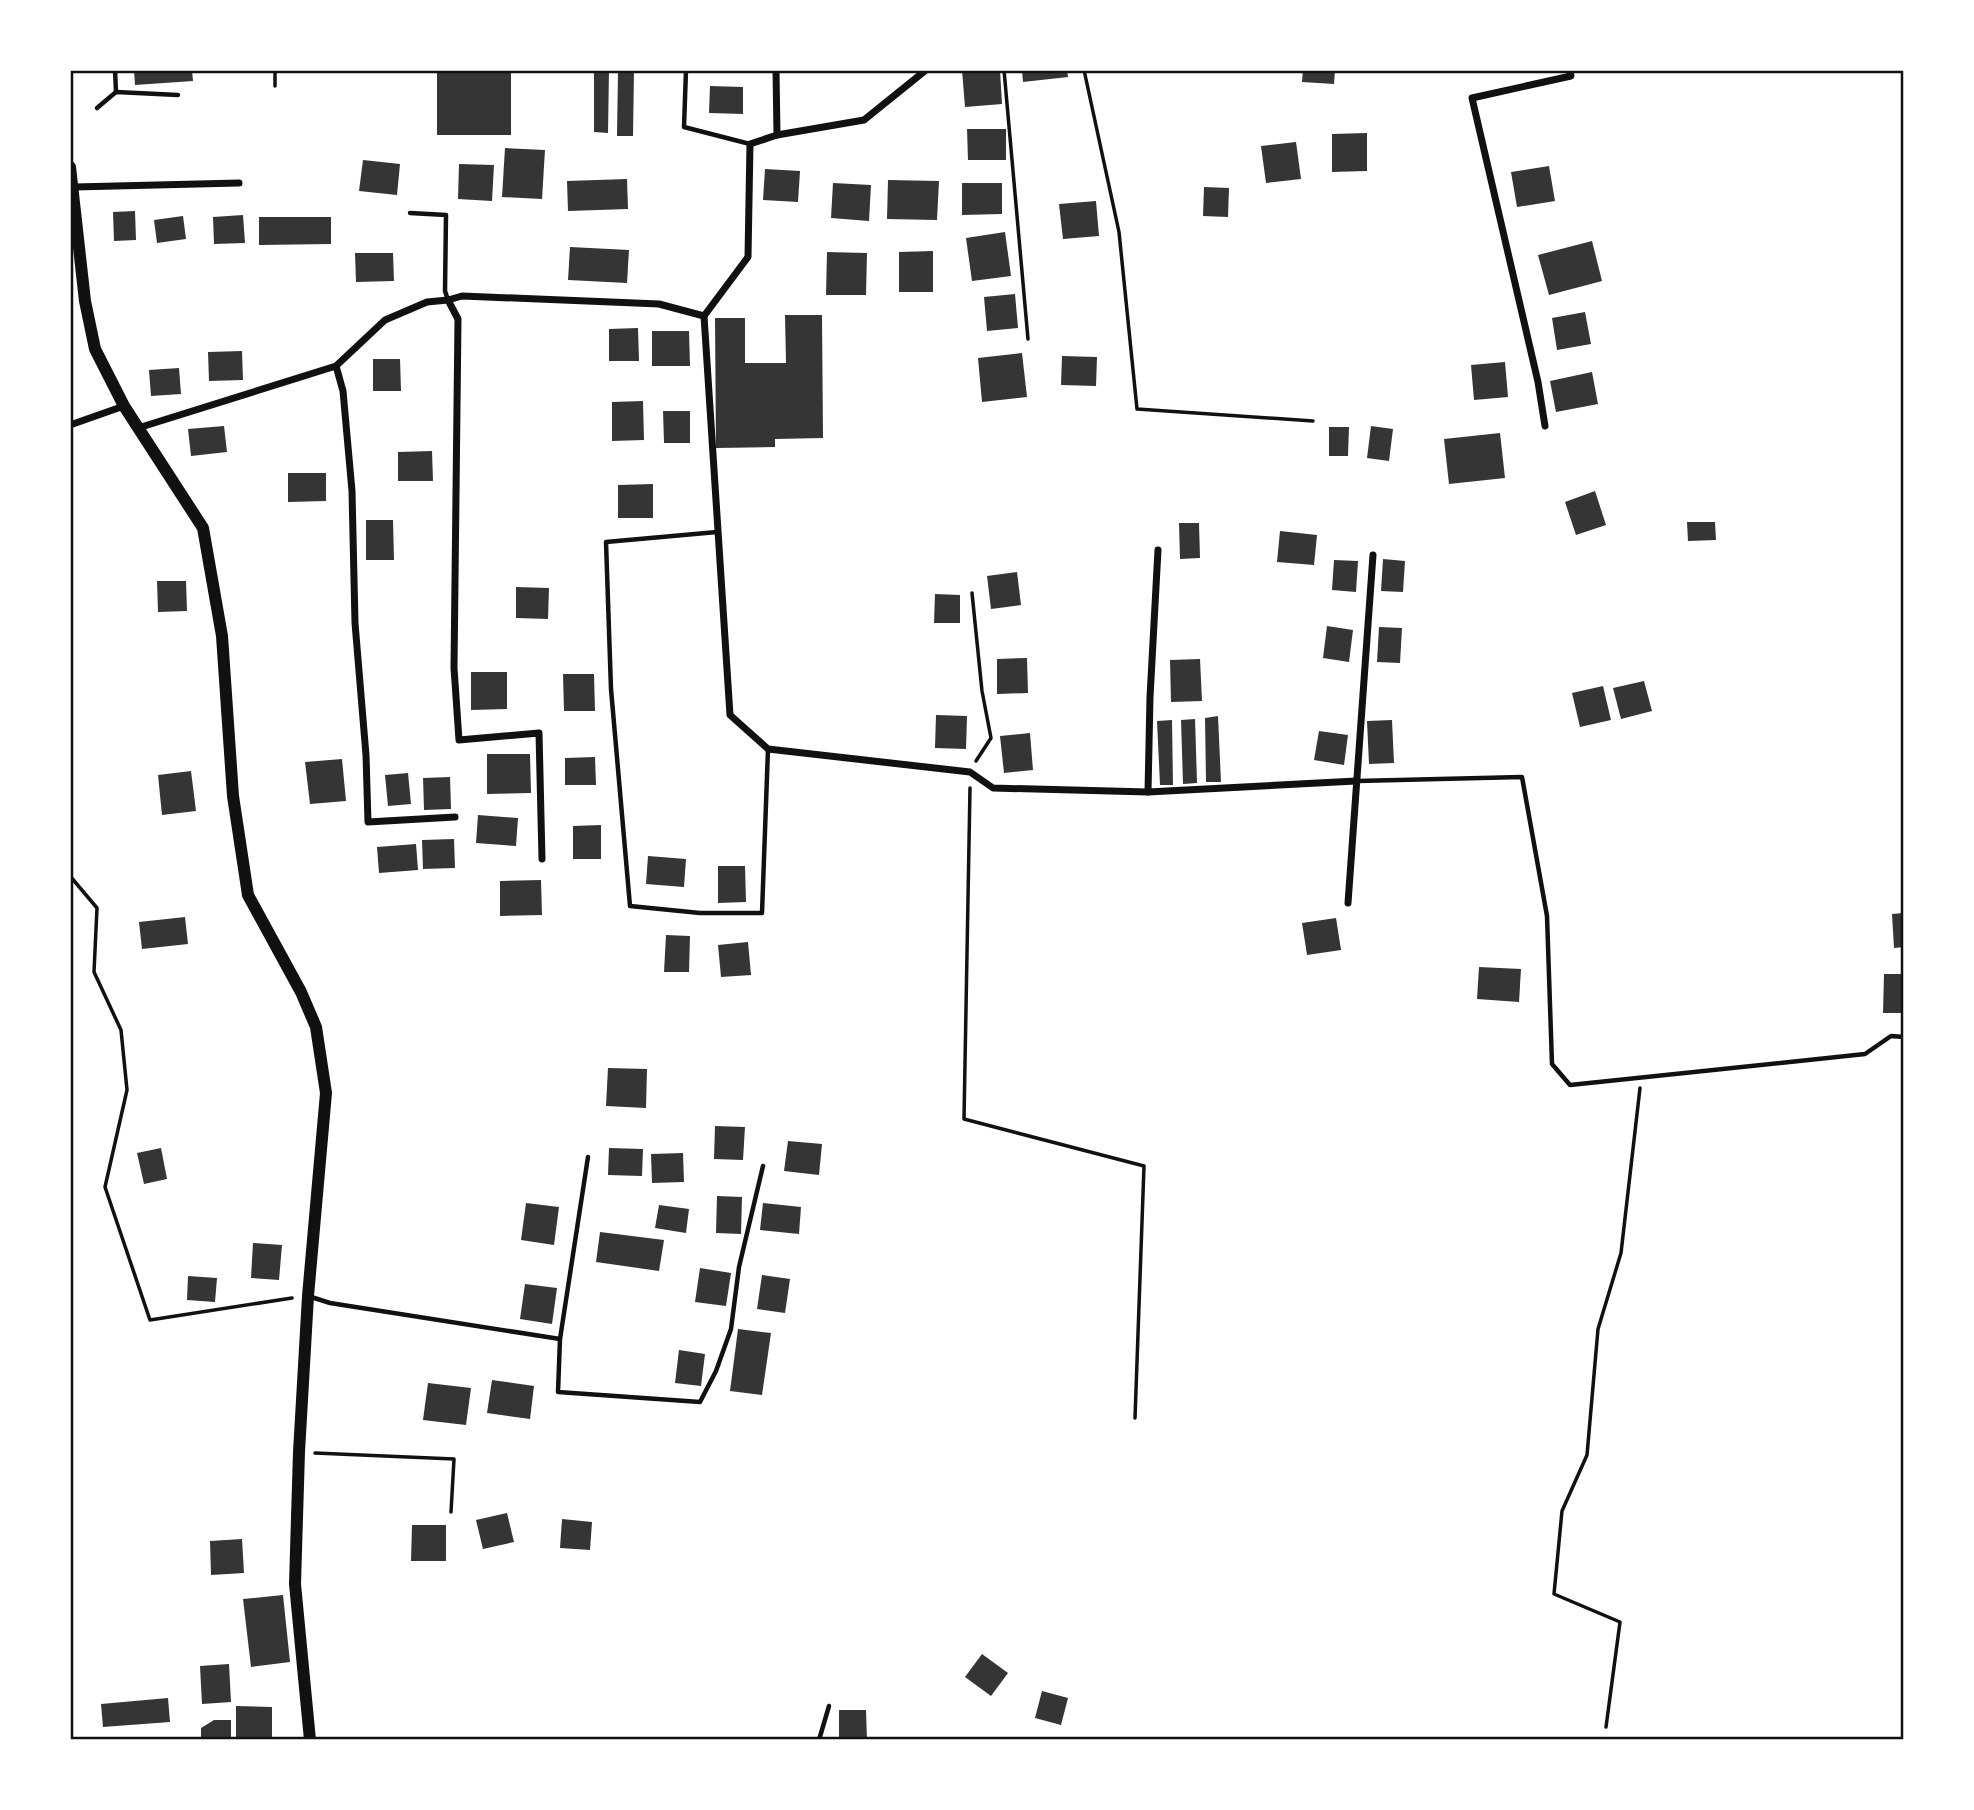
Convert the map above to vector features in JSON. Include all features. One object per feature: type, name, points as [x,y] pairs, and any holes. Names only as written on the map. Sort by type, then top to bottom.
[{"type":"main road","points":[[70,167],[85,301],[95,349],[124,406],[203,528],[222,636],[233,796],[248,895],[301,992],[316,1027],[326,1093],[308,1296],[295,1584],[310,1740]]},
{"type":"street","points":[[776,70],[776,135]]},
{"type":"street","points":[[926,70],[864,120],[776,135],[750,144],[748,257],[704,316],[730,715],[768,749],[970,772],[993,788],[1148,792],[1356,781]]},
{"type":"street","points":[[1545,426],[1538,382],[1472,98],[1571,76],[1570,70]]},
{"type":"street","points":[[74,187],[239,183]]},
{"type":"street","points":[[138,429],[337,366],[385,320],[427,302],[461,296],[659,304],[704,316]]},
{"type":"street","points":[[448,300],[458,319],[454,668],[458,740],[539,733],[542,859]]},
{"type":"street","points":[[337,366],[343,391],[352,491],[355,623],[366,755],[368,822],[455,817]]},
{"type":"street","points":[[70,425],[124,406]]},
{"type":"street","points":[[1148,792],[1158,550]]},
{"type":"street","points":[[1348,902],[1373,555]]},
{"type":"lane","points":[[116,70],[117,92]]},
{"type":"lane","points":[[686,70],[684,127],[750,144]]},
{"type":"lane","points":[[97,108],[117,92],[178,95]]},
{"type":"lane","points":[[410,213],[446,215],[445,290],[448,300]]},
{"type":"lane","points":[[718,532],[606,542],[611,689],[630,906],[700,914],[762,913],[768,749]]},
{"type":"lane","points":[[1356,781],[1522,777],[1547,916],[1552,1064],[1570,1085],[1865,1054],[1891,1036],[1904,1037]]},
{"type":"lane","points":[[588,1157],[561,1339],[558,1392],[700,1402],[716,1371],[731,1329],[739,1267],[764,1166]]},
{"type":"lane","points":[[308,1296],[330,1303],[561,1339]]},
{"type":"lane","points":[[819,1740],[829,1706]]},
{"type":"path","points":[[275,70],[275,86]]},
{"type":"path","points":[[1004,70],[1028,339]]},
{"type":"path","points":[[1084,70],[1119,232],[1137,409],[1312,421]]},
{"type":"path","points":[[972,593],[982,691],[991,738],[970,772],[964,1119],[1144,1166],[1135,1418]]},
{"type":"path","points":[[70,876],[97,908],[94,972],[121,1030],[127,1090],[105,1187],[150,1320],[308,1296]]},
{"type":"path","points":[[1606,1727],[1620,1622],[1554,1594],[1562,1511],[1587,1455],[1598,1329],[1621,1253],[1642,1077]]},
{"type":"path","points":[[299,1452],[454,1458],[451,1513]]},
{"type":"building","points":[[134,70],[192,70],[193,81],[135,85]]},
{"type":"building","points":[[437,70],[511,70],[511,135],[437,135]]},
{"type":"building","points":[[594,70],[609,70],[608,133],[594,132]]},
{"type":"building","points":[[618,70],[634,70],[633,136],[617,136]]},
{"type":"building","points":[[962,70],[1000,70],[1002,104],[965,107]]},
{"type":"building","points":[[1022,70],[1067,70],[1068,77],[1023,82]]},
{"type":"building","points":[[1303,70],[1335,70],[1334,84],[1302,82]]},
{"type":"building","points":[[710,86],[743,87],[743,114],[709,113]]},
{"type":"building","points":[[967,129],[1006,129],[1006,160],[968,160]]},
{"type":"building","points":[[1367,133],[1367,171],[1332,172],[1332,134]]},
{"type":"building","points":[[1296,142],[1301,179],[1266,183],[1261,146]]},
{"type":"building","points":[[505,148],[545,150],[542,199],[502,197]]},
{"type":"building","points":[[363,160],[400,164],[397,195],[359,191]]},
{"type":"building","points":[[459,164],[494,165],[492,201],[458,199]]},
{"type":"building","points":[[1549,166],[1555,201],[1517,207],[1511,172]]},
{"type":"building","points":[[765,169],[800,171],[798,202],[763,200]]},
{"type":"building","points":[[627,179],[628,209],[568,211],[567,181]]},
{"type":"building","points":[[888,180],[939,181],[937,220],[887,219]]},
{"type":"building","points":[[833,183],[871,185],[869,221],[831,218]]},
{"type":"building","points":[[962,183],[1002,183],[1002,214],[962,215]]},
{"type":"building","points":[[1204,187],[1229,188],[1228,217],[1203,216]]},
{"type":"building","points":[[1096,201],[1099,236],[1063,239],[1059,204]]},
{"type":"building","points":[[135,211],[136,240],[114,241],[113,212]]},
{"type":"building","points":[[243,215],[245,243],[214,244],[213,217]]},
{"type":"building","points":[[183,216],[186,239],[157,243],[154,220]]},
{"type":"building","points":[[259,217],[331,217],[331,244],[259,245]]},
{"type":"building","points":[[1005,232],[1011,276],[972,281],[966,238]]},
{"type":"building","points":[[1592,241],[1602,281],[1549,295],[1538,255]]},
{"type":"building","points":[[570,247],[629,250],[627,283],[568,280]]},
{"type":"building","points":[[933,251],[933,292],[899,292],[899,252]]},
{"type":"building","points":[[827,252],[867,253],[866,295],[826,295]]},
{"type":"building","points":[[355,253],[393,253],[394,281],[356,282]]},
{"type":"building","points":[[1015,294],[1018,328],[987,331],[984,297]]},
{"type":"building","points":[[1585,312],[1591,344],[1557,350],[1552,318]]},
{"type":"building","points":[[785,315],[822,315],[823,438],[775,439],[775,447],[716,448],[715,318],[745,318],[745,363],[786,363]]},
{"type":"building","points":[[638,328],[639,361],[609,361],[609,329]]},
{"type":"building","points":[[652,331],[689,331],[690,366],[652,366]]},
{"type":"building","points":[[242,351],[243,380],[209,381],[208,352]]},
{"type":"building","points":[[1022,353],[1027,397],[982,402],[978,358]]},
{"type":"building","points":[[1062,356],[1097,357],[1096,386],[1061,385]]},
{"type":"building","points":[[373,359],[400,359],[401,391],[373,391]]},
{"type":"building","points":[[1505,362],[1508,397],[1474,400],[1471,365]]},
{"type":"building","points":[[179,368],[181,394],[151,396],[149,370]]},
{"type":"building","points":[[1592,372],[1598,404],[1556,412],[1550,381]]},
{"type":"building","points":[[643,401],[644,440],[612,441],[612,402]]},
{"type":"building","points":[[663,411],[690,411],[690,443],[664,443]]},
{"type":"building","points":[[224,426],[227,452],[191,456],[188,429]]},
{"type":"building","points":[[1371,426],[1393,429],[1389,461],[1367,458]]},
{"type":"building","points":[[1329,427],[1349,427],[1348,456],[1329,456]]},
{"type":"building","points":[[1500,433],[1505,478],[1449,484],[1444,439]]},
{"type":"building","points":[[432,451],[433,481],[398,481],[398,452]]},
{"type":"building","points":[[288,473],[326,473],[326,501],[288,502]]},
{"type":"building","points":[[653,484],[653,518],[618,518],[618,485]]},
{"type":"building","points":[[1595,491],[1606,525],[1576,535],[1565,502]]},
{"type":"building","points":[[366,520],[393,520],[394,560],[366,560]]},
{"type":"building","points":[[1687,522],[1715,522],[1716,540],[1688,541]]},
{"type":"building","points":[[1179,523],[1199,523],[1200,558],[1180,559]]},
{"type":"building","points":[[1280,531],[1317,535],[1314,565],[1277,562]]},
{"type":"building","points":[[1383,559],[1405,561],[1403,592],[1381,591]]},
{"type":"building","points":[[1334,560],[1358,561],[1356,592],[1332,590]]},
{"type":"building","points":[[1017,572],[1021,605],[991,609],[987,576]]},
{"type":"building","points":[[157,581],[186,581],[187,611],[158,612]]},
{"type":"building","points":[[516,587],[549,588],[548,619],[516,618]]},
{"type":"building","points":[[935,594],[960,595],[960,623],[934,623]]},
{"type":"building","points":[[1327,626],[1353,630],[1349,662],[1323,658]]},
{"type":"building","points":[[1379,627],[1402,628],[1400,663],[1377,662]]},
{"type":"building","points":[[1027,658],[1028,693],[997,694],[997,659]]},
{"type":"building","points":[[1200,659],[1202,701],[1171,702],[1170,660]]},
{"type":"building","points":[[471,672],[507,672],[507,709],[471,710]]},
{"type":"building","points":[[563,674],[594,674],[595,711],[564,711]]},
{"type":"building","points":[[1644,681],[1652,711],[1621,719],[1613,688]]},
{"type":"building","points":[[1603,686],[1611,720],[1580,727],[1572,693]]},
{"type":"building","points":[[936,715],[967,716],[966,749],[935,748]]},
{"type":"building","points":[[1218,716],[1221,782],[1206,782],[1205,718]]},
{"type":"building","points":[[1195,719],[1197,783],[1183,784],[1181,720]]},
{"type":"building","points":[[1172,720],[1173,785],[1160,785],[1157,721]]},
{"type":"building","points":[[1392,720],[1394,763],[1369,764],[1367,721]]},
{"type":"building","points":[[1319,731],[1348,735],[1344,765],[1314,760]]},
{"type":"building","points":[[1030,733],[1033,770],[1004,773],[1000,736]]},
{"type":"building","points":[[487,754],[530,754],[531,793],[487,794]]},
{"type":"building","points":[[595,757],[596,785],[565,785],[565,758]]},
{"type":"building","points":[[342,759],[346,801],[310,804],[305,762]]},
{"type":"building","points":[[191,771],[196,811],[162,815],[158,775]]},
{"type":"building","points":[[408,773],[411,804],[388,806],[385,775]]},
{"type":"building","points":[[450,777],[451,809],[424,810],[423,778]]},
{"type":"building","points":[[478,815],[518,818],[516,846],[476,843]]},
{"type":"building","points":[[601,825],[601,859],[573,859],[573,826]]},
{"type":"building","points":[[454,839],[455,868],[423,869],[422,840]]},
{"type":"building","points":[[416,844],[418,870],[379,873],[377,847]]},
{"type":"building","points":[[648,856],[686,859],[684,887],[646,884]]},
{"type":"building","points":[[718,866],[745,866],[746,902],[718,903]]},
{"type":"building","points":[[541,880],[542,915],[500,916],[500,881]]},
{"type":"building","points":[[1904,913],[1904,947],[1894,948],[1892,914]]},
{"type":"building","points":[[185,917],[188,944],[142,949],[139,922]]},
{"type":"building","points":[[1336,918],[1341,950],[1307,955],[1302,923]]},
{"type":"building","points":[[666,935],[690,936],[689,972],[664,972]]},
{"type":"building","points":[[748,942],[751,975],[721,977],[718,945]]},
{"type":"building","points":[[1479,967],[1521,969],[1519,1002],[1477,999]]},
{"type":"building","points":[[1884,974],[1904,974],[1904,1013],[1883,1013]]},
{"type":"building","points":[[608,1068],[647,1069],[646,1108],[606,1106]]},
{"type":"building","points":[[715,1126],[745,1127],[743,1160],[714,1159]]},
{"type":"building","points":[[788,1141],[822,1144],[819,1175],[784,1171]]},
{"type":"building","points":[[161,1148],[167,1179],[144,1184],[137,1153]]},
{"type":"building","points":[[609,1148],[643,1149],[642,1176],[608,1175]]},
{"type":"building","points":[[683,1153],[684,1182],[652,1183],[651,1154]]},
{"type":"building","points":[[717,1196],[742,1197],[741,1234],[716,1233]]},
{"type":"building","points":[[526,1203],[559,1207],[554,1245],[521,1240]]},
{"type":"building","points":[[763,1203],[801,1207],[799,1234],[760,1230]]},
{"type":"building","points":[[659,1205],[689,1209],[686,1233],[655,1228]]},
{"type":"building","points":[[600,1232],[664,1240],[659,1271],[596,1262]]},
{"type":"building","points":[[253,1243],[282,1245],[279,1280],[251,1278]]},
{"type":"building","points":[[700,1268],[731,1273],[726,1306],[695,1302]]},
{"type":"building","points":[[762,1275],[790,1279],[785,1313],[757,1309]]},
{"type":"building","points":[[188,1276],[217,1278],[215,1302],[187,1300]]},
{"type":"building","points":[[525,1284],[557,1288],[552,1324],[520,1319]]},
{"type":"building","points":[[738,1329],[771,1333],[762,1395],[730,1391]]},
{"type":"building","points":[[679,1350],[705,1354],[701,1386],[675,1383]]},
{"type":"building","points":[[492,1380],[534,1386],[530,1419],[487,1413]]},
{"type":"building","points":[[428,1383],[471,1388],[466,1425],[423,1420]]},
{"type":"building","points":[[507,1513],[514,1542],[483,1549],[476,1520]]},
{"type":"building","points":[[562,1519],[592,1522],[590,1550],[560,1548]]},
{"type":"building","points":[[412,1525],[446,1525],[446,1561],[411,1561]]},
{"type":"building","points":[[242,1539],[244,1573],[211,1575],[210,1541]]},
{"type":"building","points":[[283,1595],[290,1662],[251,1667],[243,1599]]},
{"type":"building","points":[[982,1654],[1008,1673],[991,1696],[965,1677]]},
{"type":"building","points":[[229,1664],[231,1702],[202,1704],[200,1666]]},
{"type":"building","points":[[1042,1691],[1068,1698],[1061,1725],[1035,1718]]},
{"type":"building","points":[[168,1698],[170,1722],[103,1727],[101,1704]]},
{"type":"building","points":[[236,1706],[272,1707],[272,1739],[236,1738]]},
{"type":"building","points":[[839,1710],[866,1710],[867,1740],[839,1740]]},
{"type":"building","points":[[214,1720],[231,1720],[231,1740],[201,1740],[201,1728]]}]
